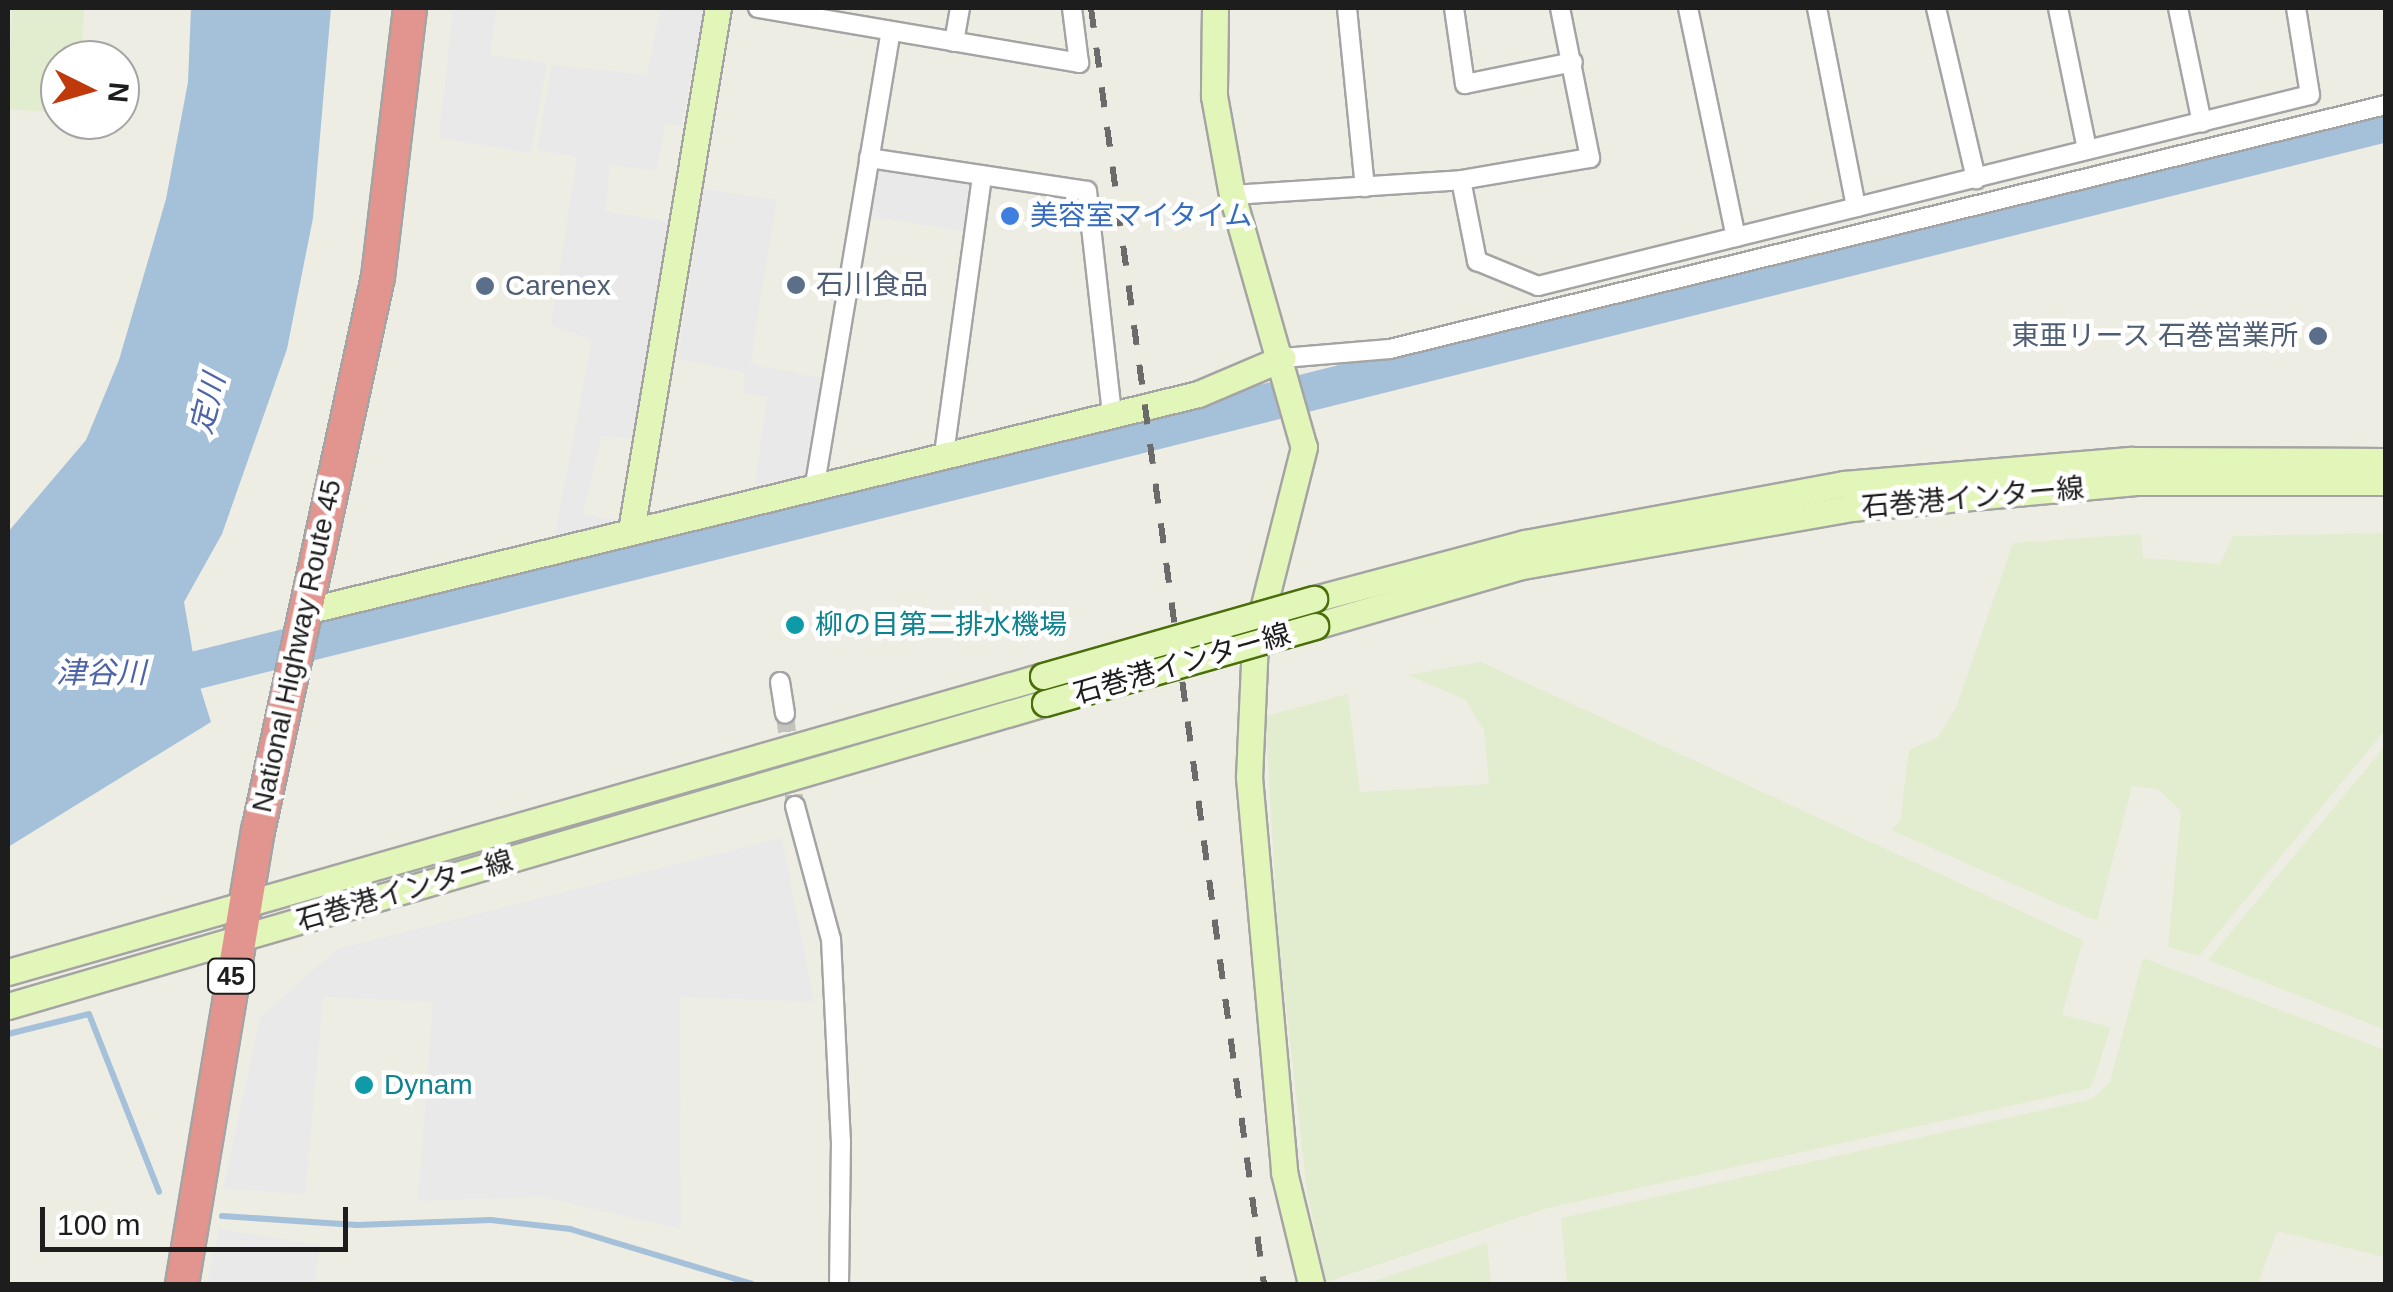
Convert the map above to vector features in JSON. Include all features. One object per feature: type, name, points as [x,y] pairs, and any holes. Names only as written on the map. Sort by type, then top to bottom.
[{"type":"highway","name":"National Highway Route 45","points":[[182,1284],[244,906],[300,620],[378,278],[410,8]]},
{"type":"main road","points":[[632,530],[718,8]]},
{"type":"main road","points":[[1215,8],[1214,96],[1232,194],[1301,429],[1297,486],[1255,640],[1248,762],[1284,1172],[1310,1284]]},
{"type":"main road","points":[[300,620],[632,530],[814,490],[944,454],[1198,394],[1285,366]]},
{"type":"main road","name":"石巻港インター線","points":[[8,972],[1043,676],[1525,543],[1844,484],[2132,460],[2386,461]]},
{"type":"main road","name":"石巻港インター線","points":[[8,1006],[1522,566],[1851,508],[2139,482],[2386,482]]},
{"type":"street","points":[[758,8],[836,14],[891,31],[1079,63],[1072,8]]},
{"type":"street","points":[[954,42],[960,8]]},
{"type":"street","points":[[1348,8],[1365,187]]},
{"type":"street","points":[[1454,8],[1465,84],[1572,62]]},
{"type":"street","points":[[1232,194],[1461,180],[1590,158],[1560,8]]},
{"type":"street","points":[[1688,8],[1736,237]]},
{"type":"street","points":[[1817,8],[1856,208]]},
{"type":"street","points":[[1936,8],[1976,179]]},
{"type":"street","points":[[2058,8],[2087,149]]},
{"type":"street","points":[[2178,8],[2202,123]]},
{"type":"street","points":[[1461,180],[1477,261],[1538,286],[2310,95],[2296,8]]},
{"type":"street","points":[[814,490],[891,31]]},
{"type":"street","points":[[1285,366],[1390,350],[2386,105]]},
{"type":"street","points":[[869,158],[1087,191],[1112,413]]},
{"type":"street","points":[[944,454],[982,176]]},
{"type":"street","points":[[780,682],[785,714]]},
{"type":"street","points":[[794,806],[831,939],[841,1141],[838,1284]]},
{"type":"green space","points":[[12,8],[84,8],[83,40],[40,40],[40,111],[8,109]]},
{"type":"green space","points":[[2385,533],[2385,730],[2199,956],[2168,947],[2181,811],[2158,789],[2132,786],[2097,921],[1891,830],[1900,821],[1909,750],[1937,738],[1956,708],[2013,543],[2141,534],[2143,558],[2220,564],[2233,536]]},
{"type":"green space","points":[[1481,662],[2083,940],[2062,1015],[2111,1027],[2091,1088],[1548,1208],[1326,1282],[1307,1191],[1279,945],[1265,716],[1348,694],[1360,792],[1489,784],[1484,731],[1466,700],[1408,675]]},
{"type":"green space","points":[[2385,746],[2385,1030],[2208,960]]},
{"type":"green space","points":[[2143,958],[2385,1050],[2385,1257],[2277,1231],[2258,1284],[1567,1284],[1561,1218],[2092,1099],[2110,1082]]},
{"type":"green space","points":[[1487,1243],[1491,1284],[1366,1284],[1387,1277]]},
{"type":"shaded area","points":[[453,8],[496,8],[490,55],[547,63],[531,153],[439,138]]},
{"type":"shaded area","points":[[661,8],[705,8],[681,125],[666,124],[656,171],[610,165],[605,211],[671,222],[639,439],[602,436],[583,514],[618,520],[554,539],[592,340],[551,325],[577,157],[537,150],[552,65],[647,75]]},
{"type":"shaded area","points":[[877,166],[973,181],[965,232],[869,216]]},
{"type":"shaded area","points":[[704,189],[777,200],[750,364],[821,378],[810,469],[802,477],[755,484],[767,397],[744,393],[745,373],[678,359]]},
{"type":"shaded area","points":[[782,838],[814,1002],[680,997],[681,1229],[542,1197],[418,1201],[433,1002],[323,997],[305,1194],[223,1189],[260,1017],[337,949]]},
{"type":"shaded area","points":[[219,1229],[320,1245],[314,1284],[207,1284]]},
{"type":"water","name":"津谷川","points":[[191,8],[331,8],[313,218],[287,349],[222,534],[184,602],[193,654],[207,678],[199,684],[211,722],[8,847],[8,532],[86,440],[119,360],[166,199],[188,82]]},
{"type":"waterway","points":[[157,680],[2386,123]]},
{"type":"waterway","points":[[8,1034],[89,1014],[159,1192]]},
{"type":"waterway","points":[[222,1216],[357,1225],[491,1220],[570,1229],[752,1284]]},
{"type":"tunnel","points":[[785,714],[795,806]]},
{"type":"railway","points":[[1091,8],[1264,1284]]},
{"type":"place","name":"美容室マイタイム","points":[[1010,216]]},
{"type":"place","name":"石川食品","points":[[796,285]]},
{"type":"place","name":"Carenex","points":[[485,286]]},
{"type":"place","name":"東亜リース 石巻営業所","points":[[2318,336]]},
{"type":"place","name":"柳の目第二排水機場","points":[[795,625]]},
{"type":"place","name":"Dynam","points":[[364,1085]]},
{"type":"water label","name":"定川","points":[[208,404]]}]
